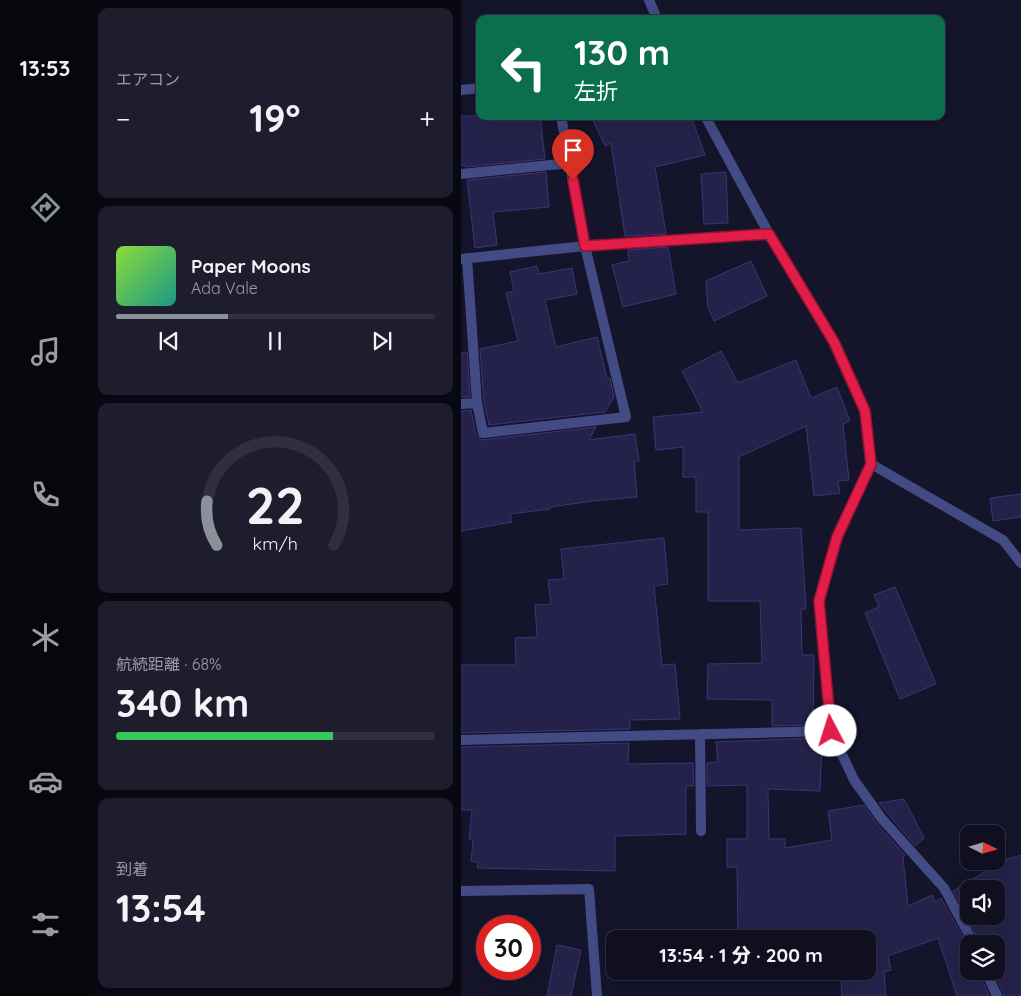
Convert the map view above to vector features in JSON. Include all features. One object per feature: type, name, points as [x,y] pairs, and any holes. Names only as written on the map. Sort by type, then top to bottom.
[{"type":"street","points":[[649,0],[655,15]]},
{"type":"street","points":[[461,90],[476,88]]},
{"type":"street","points":[[562,120],[585,246],[626,417],[483,433],[477,403],[464,258],[585,246],[769,234]]},
{"type":"street","points":[[707,120],[769,234],[834,342],[865,411],[871,464],[837,537],[819,601],[831,731],[854,780],[882,819],[944,888],[969,935]]},
{"type":"street","points":[[461,174],[570,163]]},
{"type":"street","points":[[461,404],[477,403]]},
{"type":"street","points":[[871,464],[1003,540],[1021,563]]},
{"type":"street","points":[[461,740],[831,731]]},
{"type":"street","points":[[700,734],[701,831]]},
{"type":"street","points":[[461,891],[589,888],[597,996]]},
{"type":"street","points":[[990,980],[997,996]]},
{"type":"building","points":[[461,116],[476,116],[476,120],[540,120],[545,159],[461,166]]},
{"type":"building","points":[[593,120],[692,120],[705,155],[655,167],[666,234],[625,236],[611,143],[605,146]]},
{"type":"building","points":[[546,172],[549,207],[493,212],[497,245],[475,248],[467,180]]},
{"type":"building","points":[[726,172],[728,223],[704,224],[701,174]]},
{"type":"building","points":[[668,247],[676,294],[623,307],[612,265],[629,261],[628,250]]},
{"type":"building","points":[[751,261],[767,296],[714,321],[708,308],[706,281]]},
{"type":"building","points":[[537,266],[539,274],[572,268],[577,294],[545,300],[556,347],[597,337],[607,378],[610,378],[614,397],[605,412],[489,425],[484,402],[480,349],[518,341],[506,293],[514,291],[510,272]]},
{"type":"building","points":[[721,351],[738,383],[796,360],[811,398],[837,387],[850,421],[843,424],[849,480],[838,481],[840,493],[814,496],[806,426],[739,457],[739,530],[801,528],[806,609],[801,609],[802,655],[814,655],[813,725],[772,726],[772,700],[707,699],[708,664],[762,663],[760,601],[708,601],[708,512],[696,512],[696,477],[683,477],[683,447],[656,450],[653,417],[703,412],[682,371]]},
{"type":"building","points":[[467,352],[470,397],[461,397],[461,353]]},
{"type":"building","points":[[471,410],[476,435],[481,440],[596,427],[589,440],[635,434],[639,461],[634,461],[637,497],[593,501],[510,514],[512,522],[461,531],[461,411]]},
{"type":"building","points":[[1021,494],[1021,517],[993,521],[990,498]]},
{"type":"building","points":[[664,538],[668,584],[654,586],[662,665],[675,664],[680,719],[630,720],[630,729],[461,733],[461,665],[516,665],[515,638],[537,637],[535,605],[551,604],[548,580],[564,579],[561,549]]},
{"type":"building","points":[[895,587],[936,684],[900,699],[865,613],[879,607],[874,595]]},
{"type":"building","points":[[813,738],[813,744],[822,744],[820,791],[768,789],[769,839],[785,839],[785,848],[832,840],[828,811],[864,805],[877,824],[905,855],[903,857],[908,906],[932,895],[935,902],[941,898],[962,935],[960,935],[960,980],[983,980],[989,996],[957,996],[938,938],[888,956],[891,970],[884,972],[886,996],[842,996],[841,980],[876,980],[876,930],[738,930],[737,867],[727,867],[727,839],[747,839],[747,785],[707,786],[707,763],[718,762],[716,742]]},
{"type":"building","points":[[629,743],[628,764],[693,763],[694,786],[686,786],[686,834],[615,836],[615,871],[477,868],[478,862],[471,861],[473,840],[469,839],[472,810],[461,810],[461,747]]},
{"type":"building","points":[[904,799],[924,838],[915,846],[879,803]]},
{"type":"building","points":[[1021,855],[1021,996],[1004,996],[998,980],[1005,980],[1005,935],[976,935],[971,925],[1005,925],[1005,880],[971,880],[988,870],[1005,870],[1005,860]]},
{"type":"building","points":[[960,887],[960,904],[953,891]]},
{"type":"building","points":[[557,945],[581,950],[571,996],[547,996]]},
{"type":"route","points":[[573,180],[585,246],[769,234],[834,342],[865,411],[871,464],[837,537],[819,601],[831,731]]}]
